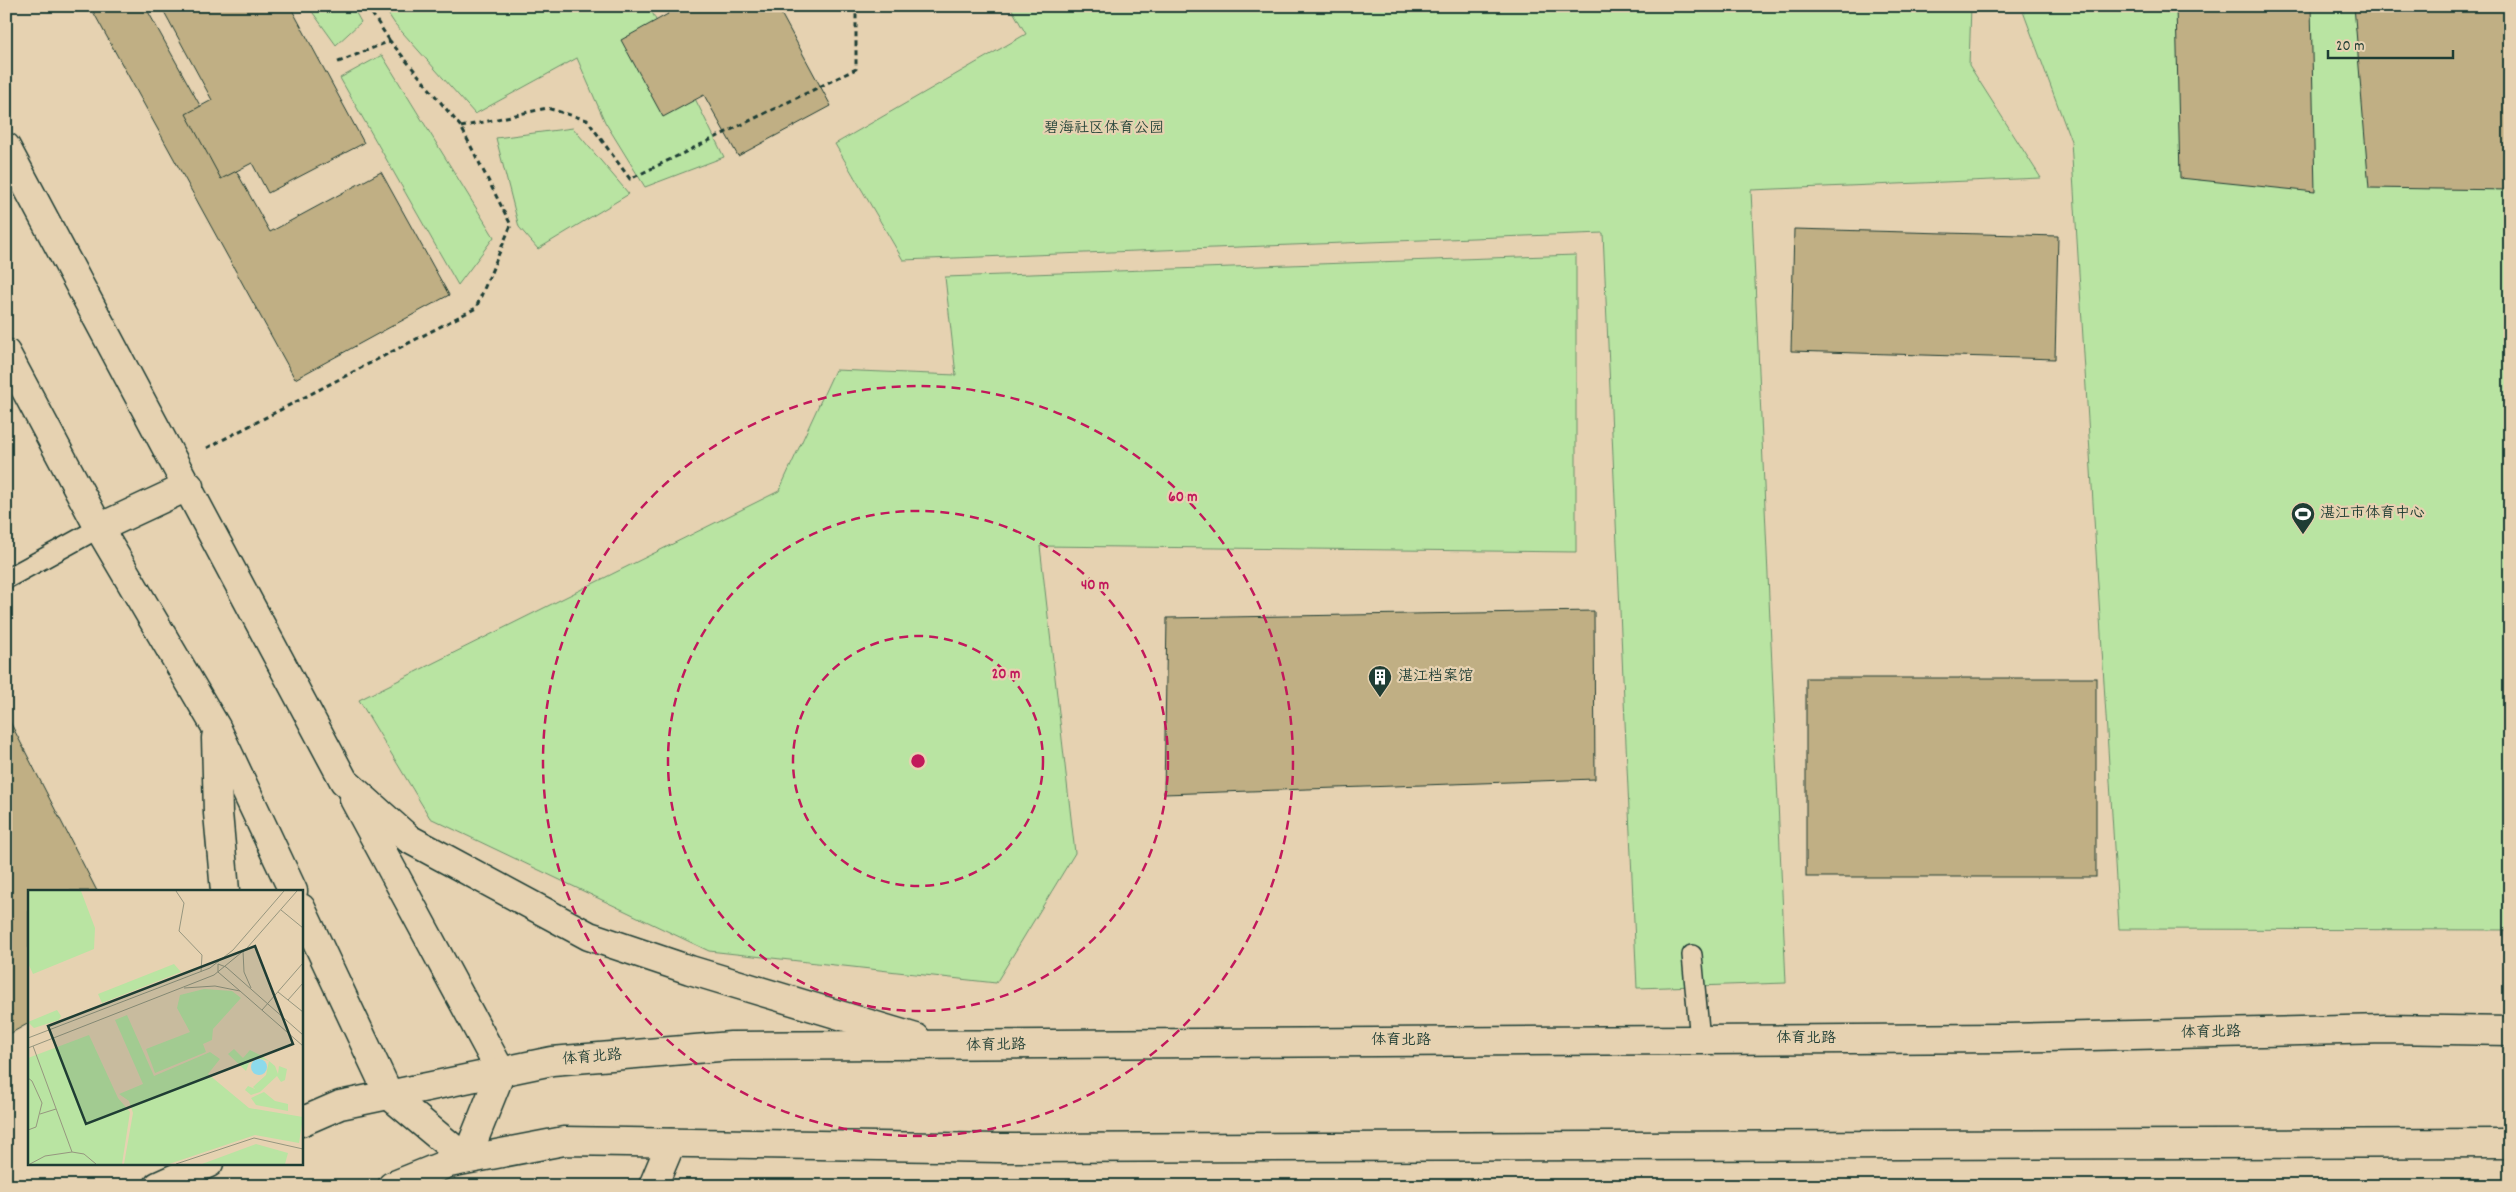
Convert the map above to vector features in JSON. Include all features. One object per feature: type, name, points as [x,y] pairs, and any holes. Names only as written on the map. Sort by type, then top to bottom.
[{"type":"main road","points":[[6,146],[501,1072],[466,1159]]},
{"type":"main road","points":[[6,353],[99,528],[216,726],[293,890]]},
{"type":"main road","points":[[99,528],[189,486]]},
{"type":"main road","points":[[216,726],[218,813],[225,890]]},
{"type":"main road","points":[[344,781],[409,839],[589,936],[690,970],[941,1046]]},
{"type":"main road","points":[[302,910],[389,1095],[466,1159]]},
{"type":"main road","name":"体育北路","points":[[302,1122],[340,1105],[552,1061],[731,1046],[2006,1038],[2386,1029],[2510,1032]]},
{"type":"main road","points":[[392,1186],[449,1163],[564,1141],[1000,1148],[2510,1143]]},
{"type":"main road","points":[[653,1186],[671,1143]]},
{"type":"main road","points":[[149,1186],[152,1164]]},
{"type":"main road","points":[[158,1186],[207,1164]]},
{"type":"lane","points":[[6,579],[99,528]]},
{"type":"lane","points":[[1692,956],[1700,1040]]},
{"type":"path","points":[[207,448],[476,308],[510,225],[460,127],[390,41],[367,6]]},
{"type":"path","points":[[460,127],[547,108],[587,120],[630,179],[856,69],[856,6]]},
{"type":"path","points":[[336,63],[390,41]]},
{"type":"green space","points":[[308,6],[352,6],[361,22],[336,45]]},
{"type":"green space","points":[[383,6],[649,6],[724,157],[645,187],[605,122],[577,58],[475,114],[395,24]]},
{"type":"green space","name":"碧海社区体育公园","points":[[1010,6],[1971,6],[1969,65],[2041,178],[1751,190],[1786,983],[1637,988],[1603,233],[903,260],[835,144],[1026,34]]},
{"type":"green space","name":"湛江市体育中心","points":[[2021,6],[2510,6],[2510,930],[2119,929],[2071,141]]},
{"type":"green space","points":[[382,55],[494,237],[458,285],[340,78]]},
{"type":"green space","points":[[573,128],[629,194],[538,249],[519,227],[496,138]]},
{"type":"green space","points":[[1576,255],[1576,552],[1040,546],[1075,853],[996,983],[709,951],[430,818],[359,700],[779,491],[835,370],[956,375],[945,277]]},
{"type":"building","points":[[90,6],[145,6],[270,232],[381,172],[449,295],[295,379]]},
{"type":"building","points":[[161,6],[290,6],[364,143],[268,193],[252,163],[221,179],[186,114],[212,100]]},
{"type":"building","points":[[664,6],[777,6],[831,106],[738,156],[704,95],[663,117],[621,40],[668,14]]},
{"type":"building","points":[[2176,6],[2311,6],[2315,192],[2180,178]]},
{"type":"building","points":[[2354,6],[2510,6],[2510,190],[2369,188]]},
{"type":"building","points":[[1794,229],[2058,236],[2055,359],[1791,351]]},
{"type":"building","name":"湛江档案馆","points":[[1594,611],[1595,779],[1164,794],[1167,618]]},
{"type":"building","points":[[1806,678],[2096,678],[2096,877],[1806,877]]},
{"type":"building","points":[[6,714],[96,890],[28,890],[28,1024],[6,1036]]},
{"type":"place","name":"湛江市体育中心","points":[[2303,535]]},
{"type":"place","name":"湛江档案馆","points":[[1380,698]]}]
